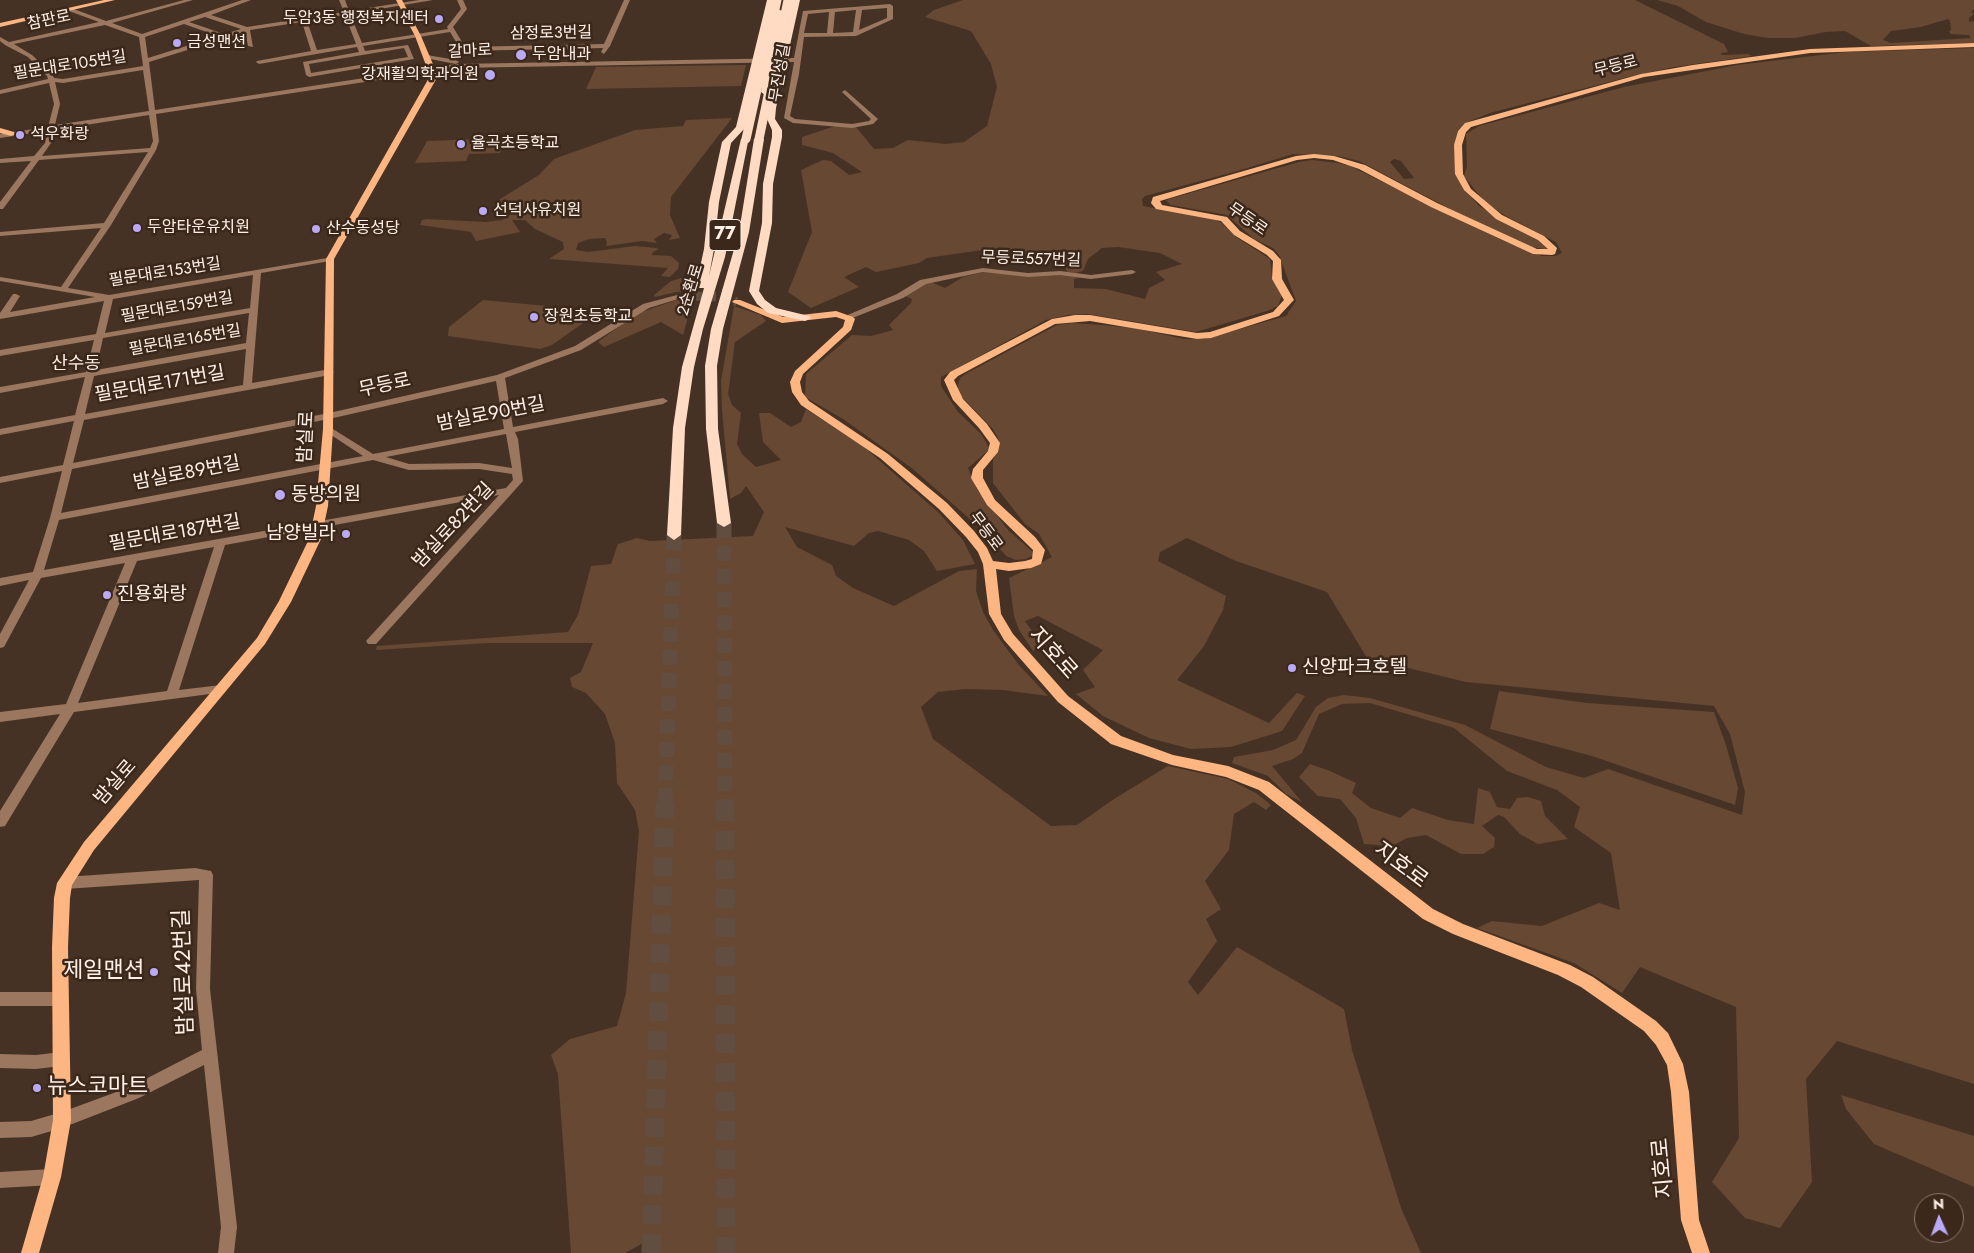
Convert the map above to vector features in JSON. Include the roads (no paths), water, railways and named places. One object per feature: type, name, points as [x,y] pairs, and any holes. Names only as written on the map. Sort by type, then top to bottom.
[{"type":"highway","points":[[697,329],[693,318],[710,249],[714,202],[727,142],[740,128],[771,0]]},
{"type":"highway","points":[[775,126],[763,114],[774,41],[777,0]]},
{"type":"highway","name":"2순환로","points":[[674,535],[679,428],[697,329],[720,257],[777,0]]},
{"type":"highway","name":"2순환로","points":[[724,523],[712,429],[711,366],[717,329],[744,232],[759,139],[788,0]]},
{"type":"highway","points":[[796,0],[773,102],[771,119],[775,126],[777,137],[768,184],[767,223],[754,283],[754,291],[761,302],[772,311],[805,318]]},
{"type":"highway","points":[[765,27],[774,41]]},
{"type":"highway","points":[[756,58],[774,41]]},
{"type":"highway","points":[[766,86],[773,102]]},
{"type":"highway","points":[[737,131],[769,130],[774,132],[777,137]]},
{"type":"highway","points":[[723,308],[736,286],[755,233],[765,189],[768,184]]},
{"type":"main road","points":[[0,25],[112,0]]},
{"type":"main road","points":[[400,2],[418,36],[432,69]]},
{"type":"main road","name":"무등로","points":[[846,316],[850,319],[848,328],[799,373],[795,382],[798,392],[805,402],[884,456],[949,512],[978,546],[988,564],[1009,567],[1027,565],[1037,561],[1039,550],[991,502],[976,478],[978,468],[993,452],[995,443],[987,431],[958,400],[949,380],[954,374],[1052,322],[1075,318],[1090,318],[1197,336],[1211,335],[1276,314],[1289,300],[1277,279],[1277,260],[1270,253],[1236,233],[1224,219],[1159,207],[1155,203],[1156,199],[1296,158],[1314,156],[1334,158],[1362,167],[1434,205],[1536,252],[1552,252],[1553,248],[1541,238],[1499,217],[1468,190],[1459,174],[1458,154],[1462,131],[1468,125],[1643,75],[1692,67],[1810,51],[1974,45]]},
{"type":"main road","name":"밤실로","points":[[30,1253],[52,1177],[62,1120],[61,908],[65,884],[89,846],[261,642],[286,602],[316,539],[326,464],[330,372],[330,259],[434,76],[432,69]]},
{"type":"main road","points":[[0,130],[11,134]]},
{"type":"main road","points":[[737,302],[775,319],[836,314],[846,316]]},
{"type":"main road","name":"지호로","points":[[988,564],[996,614],[1008,637],[1063,699],[1116,740],[1172,760],[1228,772],[1264,786],[1428,914],[1458,929],[1564,970],[1587,982],[1650,1026],[1662,1039],[1675,1064],[1680,1092],[1690,1220],[1701,1253]]},
{"type":"street","name":"참판로","points":[[0,46],[105,23],[190,0]]},
{"type":"street","points":[[71,10],[142,36],[248,0]]},
{"type":"street","points":[[342,0],[362,53]]},
{"type":"street","points":[[400,2],[430,0]]},
{"type":"street","points":[[259,62],[451,30],[452,24],[464,9],[460,0]]},
{"type":"street","points":[[600,63],[627,0]]},
{"type":"street","name":"필문대로105번길","points":[[0,92],[53,80],[63,81],[145,64],[247,29],[348,13],[400,2]]},
{"type":"street","name":"무진성길","points":[[845,92],[874,117],[875,119],[871,123],[834,125],[788,119],[786,116],[805,12],[890,6],[890,19],[856,34]]},
{"type":"street","points":[[801,34],[856,34],[859,8]]},
{"type":"street","points":[[830,34],[832,10]]},
{"type":"street","points":[[206,15],[247,29],[252,46]]},
{"type":"street","points":[[304,20],[316,53]]},
{"type":"street","points":[[184,22],[224,36]]},
{"type":"street","name":"삼정로3번길","points":[[451,30],[463,49],[607,46]]},
{"type":"street","points":[[63,289],[107,224],[153,150],[156,141],[142,36]]},
{"type":"street","points":[[0,39],[38,62],[53,80],[57,104],[48,143],[0,207]]},
{"type":"street","points":[[406,46],[412,58],[309,75],[305,63],[362,53],[406,46]]},
{"type":"street","points":[[427,57],[485,65]]},
{"type":"street","name":"갈마로","points":[[0,137],[432,69],[485,65],[756,58],[797,60]]},
{"type":"street","points":[[0,162],[153,150]]},
{"type":"street","points":[[0,234],[107,224]]},
{"type":"street","name":"필문대로153번길","points":[[2,315],[257,273],[330,259]]},
{"type":"street","name":"무등로557번길","points":[[846,316],[900,296],[923,282],[983,270],[1028,275],[1060,272],[1092,277],[1132,272]]},
{"type":"street","name":"필문대로159번길","points":[[0,354],[254,310],[257,273]]},
{"type":"street","points":[[0,279],[109,297]]},
{"type":"street","name":"필문대로153번길","points":[[2,315],[16,296]]},
{"type":"street","name":"무등로","points":[[0,480],[328,423],[500,377],[578,348],[646,306],[678,297],[693,296]]},
{"type":"street","name":"필문대로159번길","points":[[99,337],[109,297]]},
{"type":"street","name":"필문대로165번길","points":[[0,390],[250,345],[254,310]]},
{"type":"street","points":[[90,373],[99,337]]},
{"type":"street","name":"필문대로171번길","points":[[247,387],[250,345]]},
{"type":"street","name":"필문대로171번길","points":[[0,432],[330,372]]},
{"type":"street","name":"필문대로171번길","points":[[79,417],[90,373]]},
{"type":"street","points":[[500,377],[518,472],[518,481],[511,490]]},
{"type":"street","name":"밤실로90번길","points":[[326,464],[663,401]]},
{"type":"street","points":[[0,644],[37,576],[55,518],[79,417]]},
{"type":"street","points":[[328,423],[370,456],[410,466],[479,466],[518,472]]},
{"type":"street","name":"밤실로89번길","points":[[55,518],[326,464]]},
{"type":"street","name":"밤실로82번길","points":[[319,526],[511,490]]},
{"type":"street","name":"밤실로82번길","points":[[372,641],[511,490]]},
{"type":"street","name":"필문대로187번길","points":[[0,582],[319,526]]},
{"type":"street","points":[[171,696],[220,544]]},
{"type":"street","points":[[0,822],[70,708],[132,560]]},
{"type":"street","points":[[0,716],[221,689]]},
{"type":"street","name":"밤실로42번길","points":[[62,1120],[134,1093],[211,1053],[204,989],[206,875],[195,874],[65,884]]},
{"type":"street","points":[[0,999],[60,999]]},
{"type":"street","points":[[211,1053],[229,1227],[226,1253]]},
{"type":"street","points":[[0,1061],[36,1062],[61,1059]]},
{"type":"street","points":[[0,1130],[31,1129],[62,1120]]},
{"type":"street","points":[[0,1180],[52,1177]]},
{"type":"tunnel","points":[[693,296],[722,297],[737,302]]},
{"type":"tunnel","points":[[724,523],[725,803]]},
{"type":"tunnel","points":[[665,803],[674,535]]},
{"type":"tunnel","points":[[651,1253],[665,802]]},
{"type":"tunnel","points":[[725,802],[726,1253]]},
{"type":"place","name":"두암3동 행정복지센터","points":[[439,19]]},
{"type":"place","name":"금성맨션","points":[[177,43]]},
{"type":"place","name":"두암내과","points":[[521,55]]},
{"type":"place","name":"강재활의학과의원","points":[[490,75]]},
{"type":"place","name":"석우화랑","points":[[20,135]]},
{"type":"place","name":"율곡초등학교","points":[[461,144]]},
{"type":"place","name":"선덕사유치원","points":[[483,211]]},
{"type":"place","name":"두암타운유치원","points":[[137,228]]},
{"type":"place","name":"산수동성당","points":[[316,229]]},
{"type":"place","name":"장원초등학교","points":[[534,317]]},
{"type":"place","name":"동방의원","points":[[280,495]]},
{"type":"place","name":"남양빌라","points":[[346,534]]},
{"type":"place","name":"진용화랑","points":[[107,595]]},
{"type":"place","name":"신양파크호텔","points":[[1292,668]]},
{"type":"place","name":"제일맨션","points":[[154,972]]},
{"type":"place","name":"뉴스코마트","points":[[37,1088]]},
{"type":"district","name":"산수동","points":[[76,365]]}]
